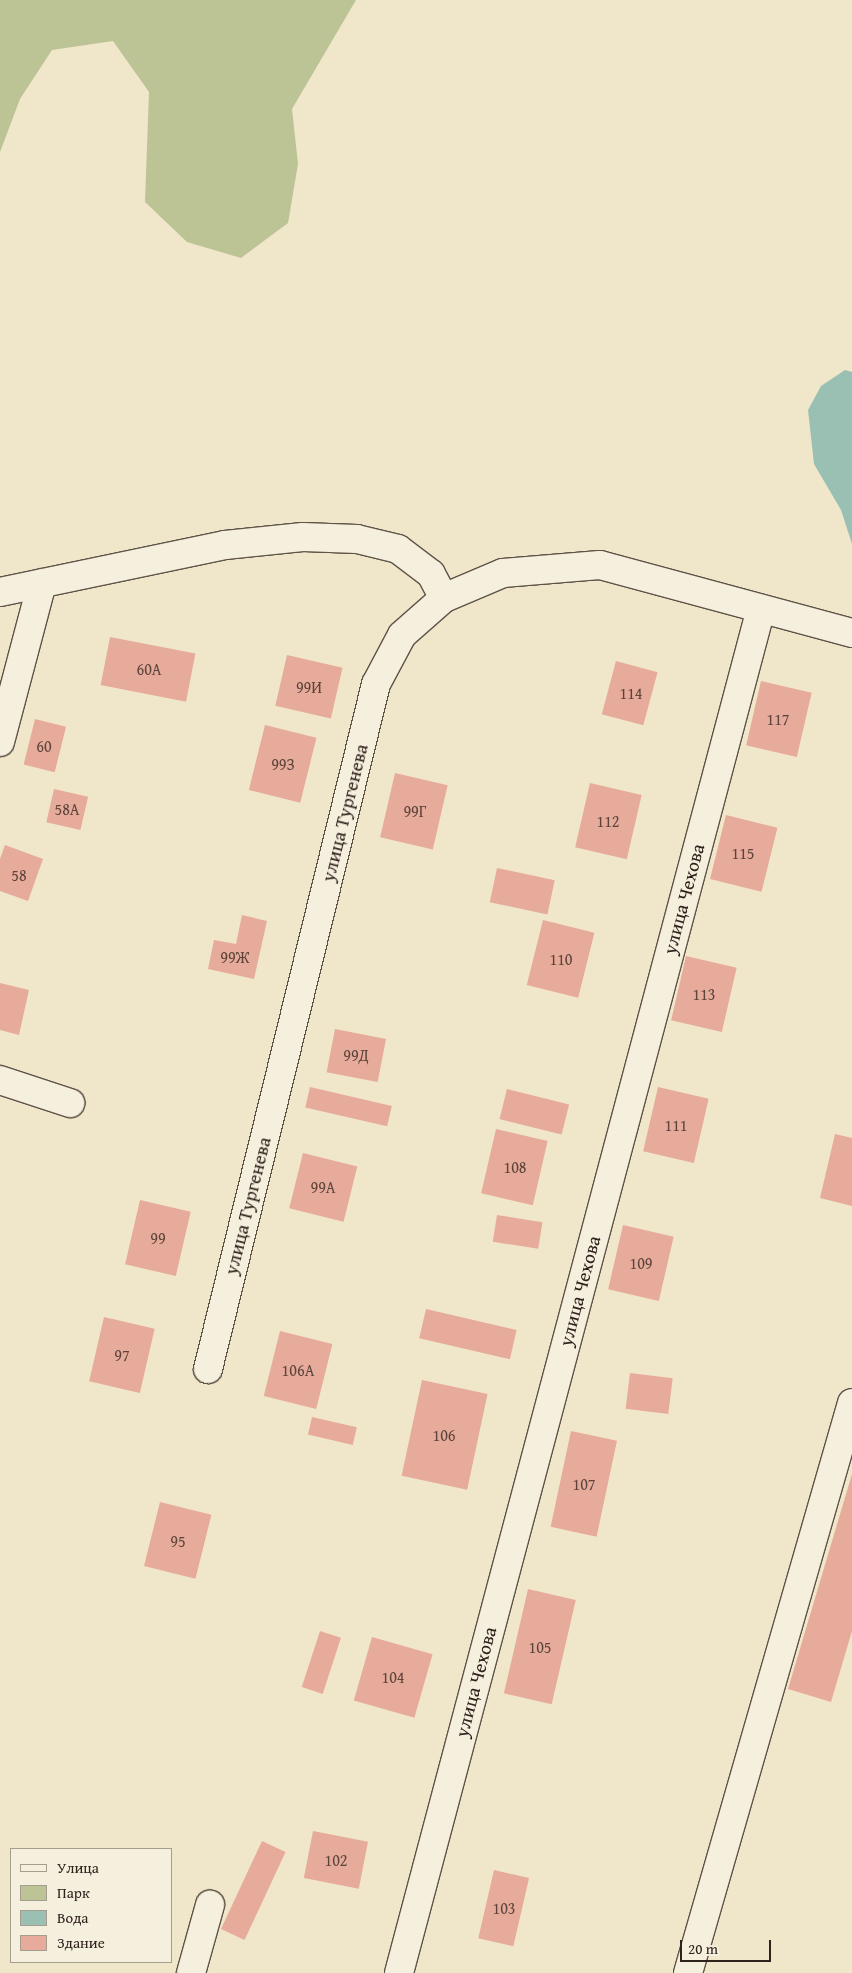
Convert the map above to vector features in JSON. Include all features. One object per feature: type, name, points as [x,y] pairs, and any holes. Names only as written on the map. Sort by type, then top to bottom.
[{"type":"street","points":[[0,592],[234,544],[276,538],[348,539],[398,549],[431,574],[444,598]]},
{"type":"street","name":"улица Тургенева","points":[[208,1369],[376,684],[402,635],[444,598],[503,573],[600,565],[852,633]]},
{"type":"street","points":[[0,742],[42,584]]},
{"type":"street","name":"улица Чехова","points":[[399,1973],[761,609]]},
{"type":"street","points":[[0,1080],[70,1103]]},
{"type":"street","points":[[688,1973],[852,1403]]},
{"type":"street","points":[[191,1973],[210,1906]]},
{"type":"green space","points":[[0,0],[356,0],[292,109],[298,164],[288,223],[241,258],[187,242],[145,202],[149,92],[113,41],[52,50],[20,99],[0,152]]},
{"type":"water","points":[[845,370],[852,372],[852,544],[841,510],[814,464],[808,410],[821,386]]},
{"type":"building","points":[[110,637],[195,654],[186,702],[101,685]]},
{"type":"building","points":[[287,655],[343,668],[331,718],[275,706]]},
{"type":"building","points":[[616,661],[658,672],[643,725],[602,714]]},
{"type":"building","points":[[761,681],[812,693],[797,757],[746,745]]},
{"type":"building","points":[[35,719],[66,727],[55,772],[24,765]]},
{"type":"building","points":[[265,725],[316,738],[300,803],[249,790]]},
{"type":"building","points":[[395,773],[448,785],[433,849],[380,837]]},
{"type":"building","points":[[590,783],[642,795],[627,859],[575,847]]},
{"type":"building","points":[[54,789],[88,797],[80,830],[46,822]]},
{"type":"building","points":[[726,815],[777,828],[761,892],[710,879]]},
{"type":"building","points":[[5,845],[43,859],[28,901],[0,891],[0,859]]},
{"type":"building","points":[[497,868],[555,880],[547,915],[490,902]]},
{"type":"building","points":[[242,915],[267,921],[254,979],[208,969],[214,940],[236,944]]},
{"type":"building","points":[[543,920],[594,933],[578,998],[527,985]]},
{"type":"building","points":[[686,956],[737,968],[722,1032],[671,1020]]},
{"type":"building","points":[[0,983],[29,990],[19,1035],[0,1030]]},
{"type":"building","points":[[335,1029],[386,1039],[378,1082],[327,1072]]},
{"type":"building","points":[[310,1087],[392,1106],[387,1126],[305,1107]]},
{"type":"building","points":[[658,1087],[709,1099],[694,1163],[643,1151]]},
{"type":"building","points":[[507,1089],[569,1104],[562,1135],[500,1119]]},
{"type":"building","points":[[496,1129],[548,1141],[533,1205],[481,1193]]},
{"type":"building","points":[[835,1134],[852,1138],[852,1206],[820,1198]]},
{"type":"building","points":[[303,1153],[357,1167],[344,1222],[289,1208]]},
{"type":"building","points":[[140,1200],[191,1212],[176,1276],[125,1264]]},
{"type":"building","points":[[497,1215],[542,1222],[538,1249],[493,1242]]},
{"type":"building","points":[[623,1225],[674,1237],[659,1301],[608,1289]]},
{"type":"building","points":[[426,1309],[517,1330],[510,1359],[419,1338]]},
{"type":"building","points":[[104,1317],[155,1329],[140,1393],[89,1381]]},
{"type":"building","points":[[280,1331],[332,1344],[316,1409],[264,1396]]},
{"type":"building","points":[[630,1373],[673,1378],[668,1414],[626,1409]]},
{"type":"building","points":[[422,1380],[488,1394],[467,1490],[402,1476]]},
{"type":"building","points":[[312,1417],[357,1427],[353,1445],[308,1435]]},
{"type":"building","points":[[571,1431],[617,1441],[597,1537],[551,1527]]},
{"type":"building","points":[[852,1474],[852,1631],[831,1702],[788,1689]]},
{"type":"building","points":[[160,1502],[211,1515],[195,1579],[144,1566]]},
{"type":"building","points":[[528,1589],[576,1600],[552,1704],[504,1693]]},
{"type":"building","points":[[320,1631],[341,1638],[323,1694],[302,1687]]},
{"type":"building","points":[[372,1637],[433,1654],[414,1718],[354,1700]]},
{"type":"building","points":[[313,1831],[368,1842],[359,1889],[304,1878]]},
{"type":"building","points":[[262,1841],[286,1852],[245,1940],[221,1929]]},
{"type":"building","points":[[494,1870],[529,1878],[513,1946],[478,1938]]}]
